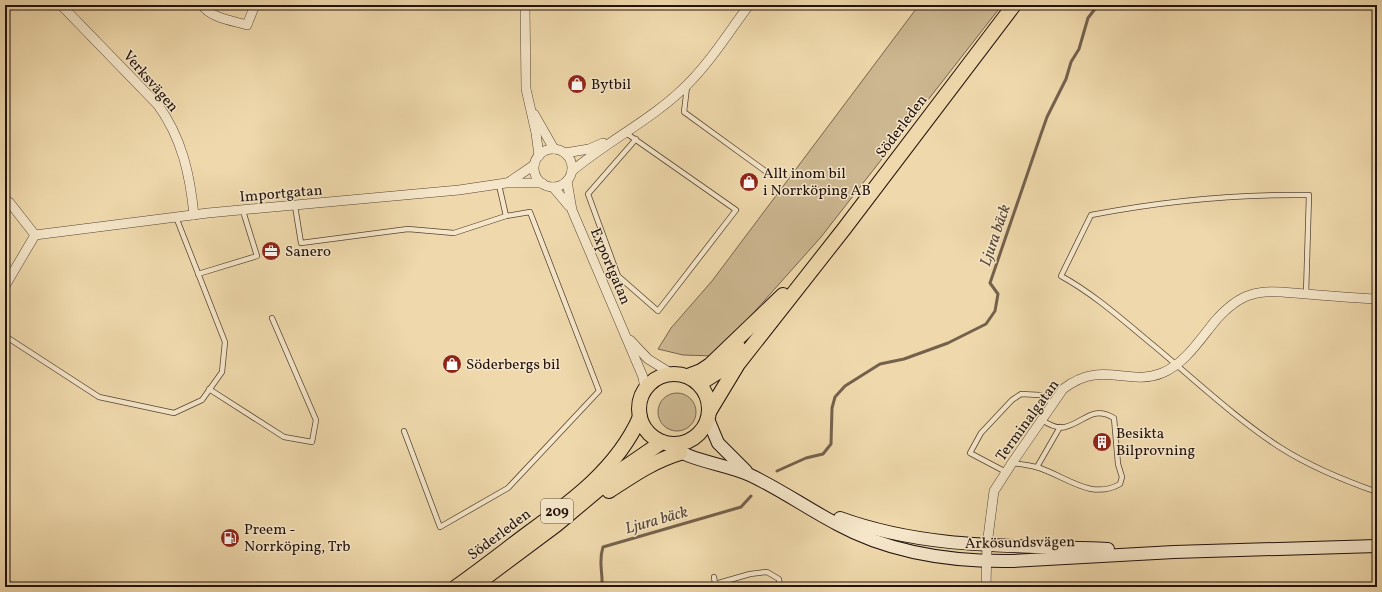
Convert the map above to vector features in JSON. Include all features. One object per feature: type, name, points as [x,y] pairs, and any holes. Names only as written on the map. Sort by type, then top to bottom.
[{"type":"main road","name":"Söderleden","points":[[709,416],[738,364],[844,229],[1014,5]]},
{"type":"main road","name":"Söderleden","points":[[694,380],[710,379],[728,362],[784,294],[813,267]]},
{"type":"main road","points":[[672,374],[694,380],[705,392],[709,402],[709,416],[700,432],[688,441],[673,444],[664,443],[650,435],[642,424],[639,402],[645,389],[657,378],[672,374]]},
{"type":"main road","name":"Arkösundsvägen","points":[[709,416],[718,443],[750,475]]},
{"type":"main road","name":"Söderleden","points":[[456,587],[548,519],[592,483],[629,440],[640,417]]},
{"type":"main road","name":"Söderleden","points":[[473,587],[556,525],[624,468],[664,443]]},
{"type":"main road","name":"Arkösundsvägen","points":[[664,443],[680,453],[750,475],[838,525],[866,538],[924,554],[986,562],[1174,552],[1377,546]]},
{"type":"main road","name":"Söderleden","points":[[556,525],[642,468],[662,458],[680,453]]},
{"type":"main road","name":"Arkösundsvägen","points":[[806,506],[856,524],[906,537],[987,545],[1174,552]]},
{"type":"street","name":"Verksvägen","points":[[61,5],[158,105],[167,118],[183,152],[189,174],[194,215]]},
{"type":"street","points":[[202,5],[216,16],[247,24],[255,5]]},
{"type":"street","points":[[525,5],[526,89],[538,145],[538,156],[534,166],[536,175],[542,183],[553,187],[567,181],[572,171],[659,109],[687,86],[706,64],[749,5]]},
{"type":"street","points":[[529,104],[554,149]]},
{"type":"street","points":[[538,156],[548,149],[554,149],[565,153],[589,150],[629,131]]},
{"type":"street","points":[[565,153],[571,161],[572,171]]},
{"type":"street","name":"Importgatan","points":[[503,184],[534,166]]},
{"type":"street","name":"Exportgatan","points":[[567,181],[572,210],[645,382],[645,389]]},
{"type":"street","name":"Importgatan","points":[[35,235],[194,215],[503,184],[542,183]]},
{"type":"street","name":"Exportgatan","points":[[553,187],[572,210]]},
{"type":"street","points":[[5,199],[10,203],[35,235],[5,286]]},
{"type":"street","name":"Terminalgatan","points":[[986,587],[987,545],[994,491],[1063,389],[1071,383],[1085,376],[1103,374],[1154,376],[1164,372],[1176,364],[1218,318],[1240,299],[1253,294],[1272,291],[1377,299]]},
{"type":"street","name":"Exportgatan","points":[[624,333],[648,359],[672,374]]},
{"type":"lane","points":[[687,86],[684,112],[768,174]]},
{"type":"lane","points":[[629,131],[636,139],[736,210],[658,311],[618,276],[588,194],[636,139]]},
{"type":"lane","points":[[503,184],[506,216]]},
{"type":"lane","points":[[1306,294],[1309,195],[1250,195],[1134,207],[1091,216],[1061,276],[1074,283],[1118,316],[1249,425],[1280,448],[1332,476],[1377,492]]},
{"type":"lane","points":[[295,206],[301,243],[408,229],[454,233],[506,216],[530,212],[599,391],[508,488],[440,527],[404,431]]},
{"type":"lane","points":[[198,274],[256,256],[243,210]]},
{"type":"lane","points":[[5,336],[99,397],[174,413],[202,400],[222,372],[225,342],[176,217]]},
{"type":"lane","points":[[210,389],[284,437],[312,442],[316,420],[272,318]]},
{"type":"lane","points":[[1006,472],[970,453],[981,433],[1012,400],[1021,394],[1040,395],[1053,404]]},
{"type":"lane","points":[[1012,463],[1037,467],[1082,488],[1099,490],[1111,489],[1120,484],[1122,477],[1118,464],[1114,418],[1106,413],[1089,414],[1065,427],[1060,427],[1041,420]]},
{"type":"lane","points":[[1037,467],[1060,427]]},
{"type":"lane","points":[[714,577],[715,584],[750,574],[767,572],[779,579],[780,587]]},
{"type":"shaded area","points":[[919,5],[1002,5],[821,237],[715,356],[683,355],[658,349],[671,328],[712,281]]},
{"type":"shaded area","points":[[673,393],[681,393],[688,396],[693,401],[696,412],[693,423],[688,428],[681,431],[673,431],[666,428],[661,423],[658,416],[658,408],[661,401],[666,396]]},
{"type":"waterway","name":"Ljura bäck","points":[[777,471],[806,458],[823,454],[831,444],[832,408],[835,397],[845,386],[880,364],[904,359],[948,343],[986,324],[995,311],[998,294],[990,283],[1047,117],[1066,79],[1071,62],[1079,49],[1088,18],[1098,5]]},
{"type":"waterway","name":"Ljura bäck","points":[[602,587],[601,562],[603,547],[741,507],[751,496]]},
{"type":"place","name":"Bytbil","points":[[577,84]]},
{"type":"place","name":"Allt inom bil i Norrköping AB","points":[[749,182]]},
{"type":"place","name":"Sanero","points":[[271,251]]},
{"type":"place","name":"Söderbergs bil","points":[[452,364]]},
{"type":"place","name":"Besikta Bilprovning","points":[[1102,442]]},
{"type":"place","name":"Preem - Norrköping, Trb","points":[[230,538]]}]
